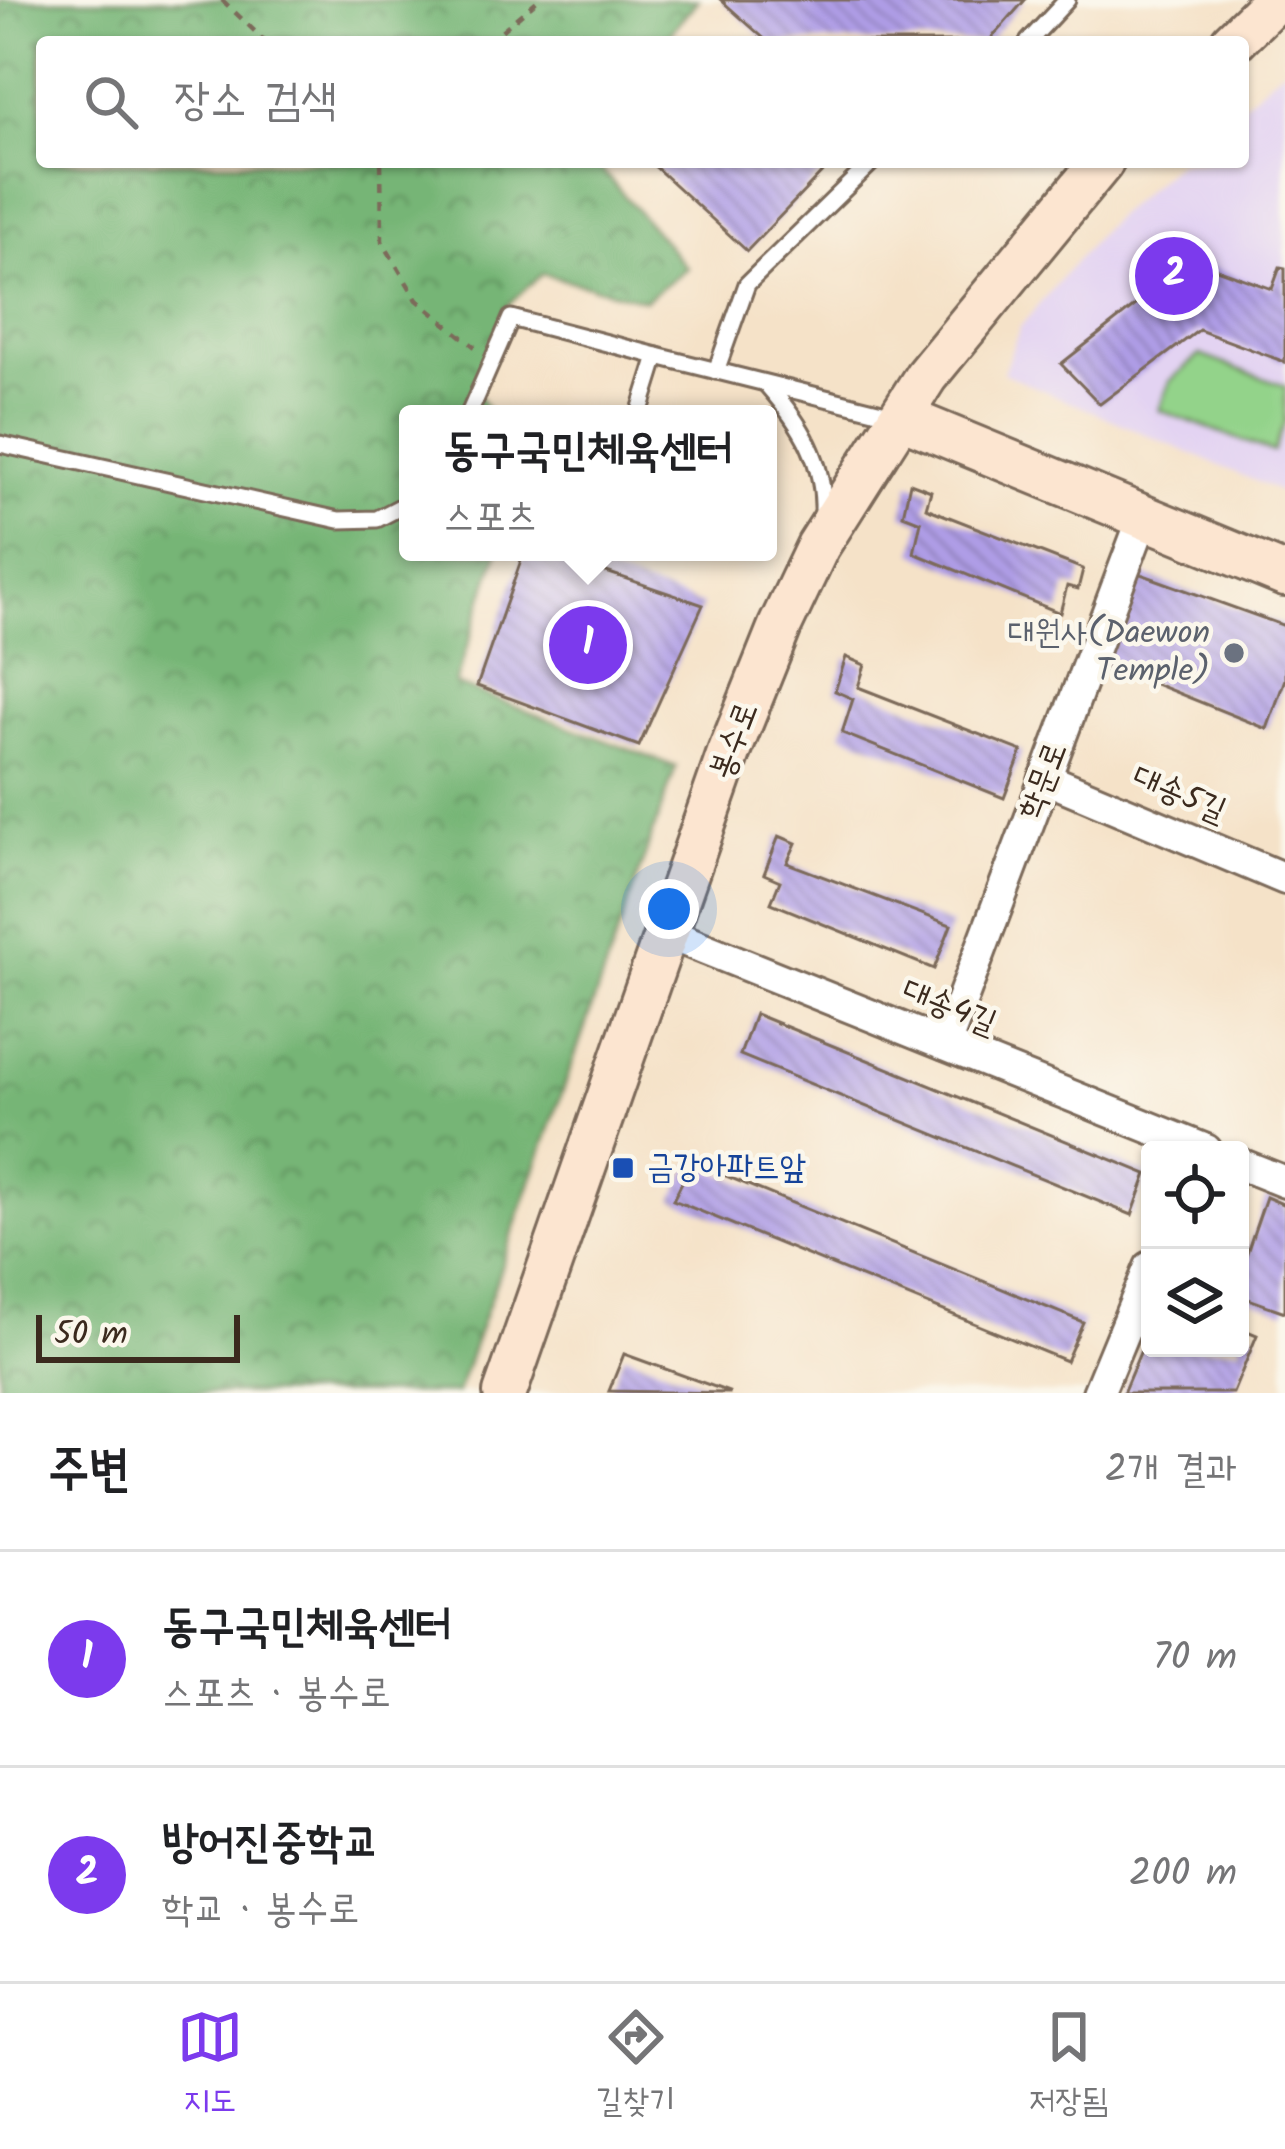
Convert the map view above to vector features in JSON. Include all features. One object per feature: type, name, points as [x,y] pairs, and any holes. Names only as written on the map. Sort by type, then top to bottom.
[{"type":"main road","points":[[1238,36],[1276,0]]},
{"type":"main road","name":"봉수로","points":[[505,1393],[729,753],[818,546],[926,376],[1097,168]]},
{"type":"main road","points":[[901,417],[1285,575]]},
{"type":"street","name":"학문로","points":[[945,1045],[1143,518]]},
{"type":"street","name":"대송5길","points":[[1045,778],[1285,879]]},
{"type":"street","name":"대송4길","points":[[666,933],[1181,1141]]},
{"type":"street","points":[[1249,1168],[1285,1182]]},
{"type":"street","points":[[1098,1393],[1141,1289]]},
{"type":"lane","points":[[1034,36],[1067,0]]},
{"type":"lane","points":[[716,371],[747,284],[866,168]]},
{"type":"lane","points":[[473,405],[511,319],[901,417]]},
{"type":"lane","points":[[642,405],[657,356]]},
{"type":"lane","points":[[766,383],[805,432],[816,460],[823,483],[818,546]]},
{"type":"lane","points":[[0,444],[339,520],[377,519],[399,508]]},
{"type":"path","points":[[222,0],[260,36]]},
{"type":"path","points":[[495,36],[538,0]]},
{"type":"path","points":[[381,168],[382,242],[417,300],[493,360]]},
{"type":"shaded area","points":[[1285,67],[1285,494],[1003,373],[1020,327],[1107,224],[1171,168],[1249,168],[1249,99]]},
{"type":"green space","points":[[0,0],[698,0],[668,36],[36,36],[36,168],[600,168],[687,268],[645,300],[542,274],[506,307],[475,388],[485,405],[399,405],[399,561],[495,561],[455,684],[676,767],[457,1393],[0,1393]]},
{"type":"green space","points":[[1200,355],[1285,386],[1285,421],[1273,452],[1159,410],[1170,381]]},
{"type":"building","points":[[721,0],[1025,0],[993,36],[761,36]]},
{"type":"building","points":[[657,168],[826,168],[747,251]]},
{"type":"building","points":[[1164,250],[1272,289],[1280,267],[1285,268],[1285,362],[1199,330],[1100,404],[1061,364],[1146,297]]},
{"type":"building","points":[[910,483],[931,491],[926,508],[1083,569],[1078,589],[1067,586],[1060,613],[914,553],[921,522],[903,515]]},
{"type":"building","points":[[521,561],[574,561],[703,605],[639,746],[477,686]]},
{"type":"building","points":[[1138,573],[1285,626],[1285,679],[1267,729],[1103,663]]},
{"type":"building","points":[[846,657],[865,665],[858,687],[1022,751],[1004,798],[842,733],[853,699],[835,691]]},
{"type":"building","points":[[779,836],[796,843],[787,863],[951,925],[934,969],[771,903],[780,881],[764,874]]},
{"type":"building","points":[[755,1014],[1141,1172],[1141,1190],[1132,1215],[740,1055]]},
{"type":"building","points":[[692,1162],[1083,1322],[1066,1361],[673,1200]]},
{"type":"building","points":[[1266,1197],[1285,1205],[1285,1312],[1249,1299],[1249,1247]]},
{"type":"building","points":[[1249,1332],[1257,1335],[1249,1354]]},
{"type":"building","points":[[1141,1350],[1141,1357],[1248,1357],[1233,1393],[1123,1393]]},
{"type":"building","points":[[624,1354],[729,1392],[729,1393],[609,1391]]},
{"type":"place","name":"방어진중학교","points":[[1174,276]]},
{"type":"place","name":"동구국민체육센터","points":[[588,645]]},
{"type":"place","name":"대원사(Daewon Temple)","points":[[1234,653]]},
{"type":"place","name":"금강아파트앞","points":[[623,1168]]}]
